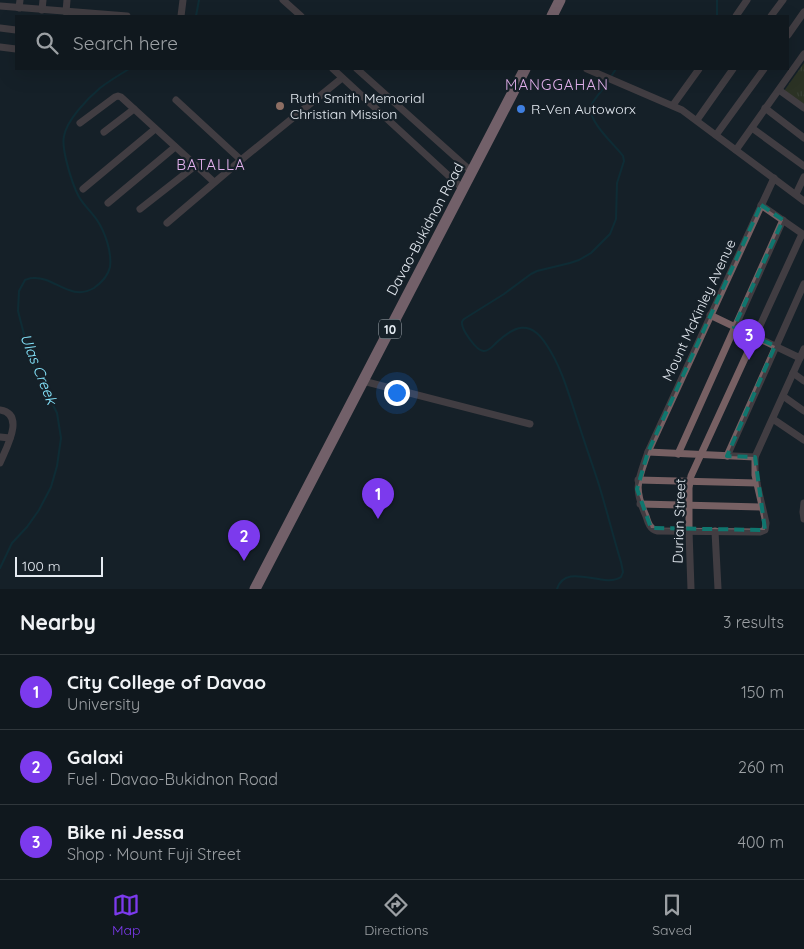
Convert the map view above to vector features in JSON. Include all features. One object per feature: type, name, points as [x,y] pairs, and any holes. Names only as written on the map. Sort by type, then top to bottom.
[{"type":"highway","points":[[552,15],[560,0]]},
{"type":"highway","name":"Davao-Bukidnon Road","points":[[256,589],[524,70]]},
{"type":"street","points":[[42,10],[43,0]]},
{"type":"street","points":[[66,12],[67,0]]},
{"type":"street","points":[[181,15],[183,0]]},
{"type":"street","points":[[283,0],[300,15]]},
{"type":"street","points":[[737,15],[747,0]]},
{"type":"street","points":[[772,15],[782,0]]},
{"type":"street","points":[[0,6],[19,4],[42,10],[112,15]]},
{"type":"street","points":[[789,34],[804,12]]},
{"type":"street","points":[[0,28],[15,30]]},
{"type":"street","points":[[0,47],[15,49]]},
{"type":"street","points":[[736,150],[804,54]]},
{"type":"street","points":[[333,70],[464,189]]},
{"type":"street","points":[[358,70],[472,172]]},
{"type":"street","points":[[589,70],[673,105],[804,200]]},
{"type":"street","points":[[673,105],[698,70]]},
{"type":"street","points":[[696,120],[732,70]]},
{"type":"street","points":[[716,135],[763,70]]},
{"type":"street","points":[[167,223],[214,182],[342,78]]},
{"type":"street","points":[[779,90],[804,108]]},
{"type":"street","points":[[80,123],[115,97],[121,97],[214,182]]},
{"type":"street","points":[[176,100],[241,160]]},
{"type":"street","points":[[766,108],[804,138]]},
{"type":"street","points":[[104,132],[134,109]]},
{"type":"street","points":[[752,128],[804,166]]},
{"type":"street","points":[[83,189],[155,129]]},
{"type":"street","points":[[108,203],[175,147]]},
{"type":"street","points":[[140,209],[195,166]]},
{"type":"street","points":[[796,194],[804,177]]},
{"type":"street","name":"Mount McKinley Avenue","points":[[638,480],[648,452],[774,178]]},
{"type":"street","points":[[760,205],[803,235]]},
{"type":"street","points":[[678,454],[783,220]]},
{"type":"street","name":"Durian Street","points":[[691,589],[689,505],[690,481],[693,471],[803,235]]},
{"type":"street","points":[[727,456],[804,284]]},
{"type":"street","points":[[710,316],[776,346],[803,352],[755,457],[755,469],[765,530],[760,532],[657,531],[652,529],[640,504],[637,489],[638,480],[757,483]]},
{"type":"street","points":[[793,374],[804,381]]},
{"type":"street","points":[[363,381],[530,424]]},
{"type":"street","points":[[783,396],[804,411]]},
{"type":"street","points":[[0,410],[7,412],[12,417],[13,426],[0,463]]},
{"type":"street","points":[[773,419],[804,440]]},
{"type":"street","points":[[0,437],[10,438]]},
{"type":"street","points":[[648,452],[755,457]]},
{"type":"street","points":[[804,503],[804,519]]},
{"type":"street","points":[[640,504],[761,507]]},
{"type":"street","points":[[715,532],[718,589]]},
{"type":"highlighted area","points":[[761,205],[783,220],[734,327],[775,346],[727,456],[755,457],[765,530],[651,528],[637,489],[648,452]]},
{"type":"green space","points":[[804,63],[804,105],[784,91]]},
{"type":"waterway","name":"Ulas Creek","points":[[196,15],[199,0]]},
{"type":"waterway","points":[[717,0],[717,15]]},
{"type":"waterway","name":"Ulas Creek","points":[[0,568],[12,543],[39,510],[51,487],[57,466],[61,438],[57,413],[32,363],[27,346],[18,311],[19,291],[25,280],[41,278],[70,290],[85,292],[97,286],[108,273],[110,255],[105,236],[95,217],[78,195],[70,174],[63,142],[69,123],[78,110],[103,85],[127,70]]},
{"type":"waterway","points":[[612,75],[615,70]]},
{"type":"waterway","points":[[557,589],[562,581],[568,577],[576,576],[613,580],[621,577],[623,572],[599,485],[566,384],[546,344],[534,331],[528,328],[516,329],[484,351],[477,348],[470,340],[462,322],[531,274],[579,260],[591,253],[610,234],[616,219],[617,183],[624,161],[623,156],[597,126],[591,112],[592,103],[605,86]]},
{"type":"place","name":"Ruth Smith Memorial Christian Mission","points":[[280,106]]},
{"type":"place","name":"R-Ven Autoworx","points":[[521,109]]},
{"type":"place","name":"Bike ni Jessa","points":[[749,360]]},
{"type":"place","name":"City College of Davao","points":[[378,519]]},
{"type":"place","name":"Galaxi","points":[[244,561]]},
{"type":"district","name":"MANGGAHAN","points":[[557,84]]},
{"type":"district","name":"BATALLA","points":[[211,164]]}]
